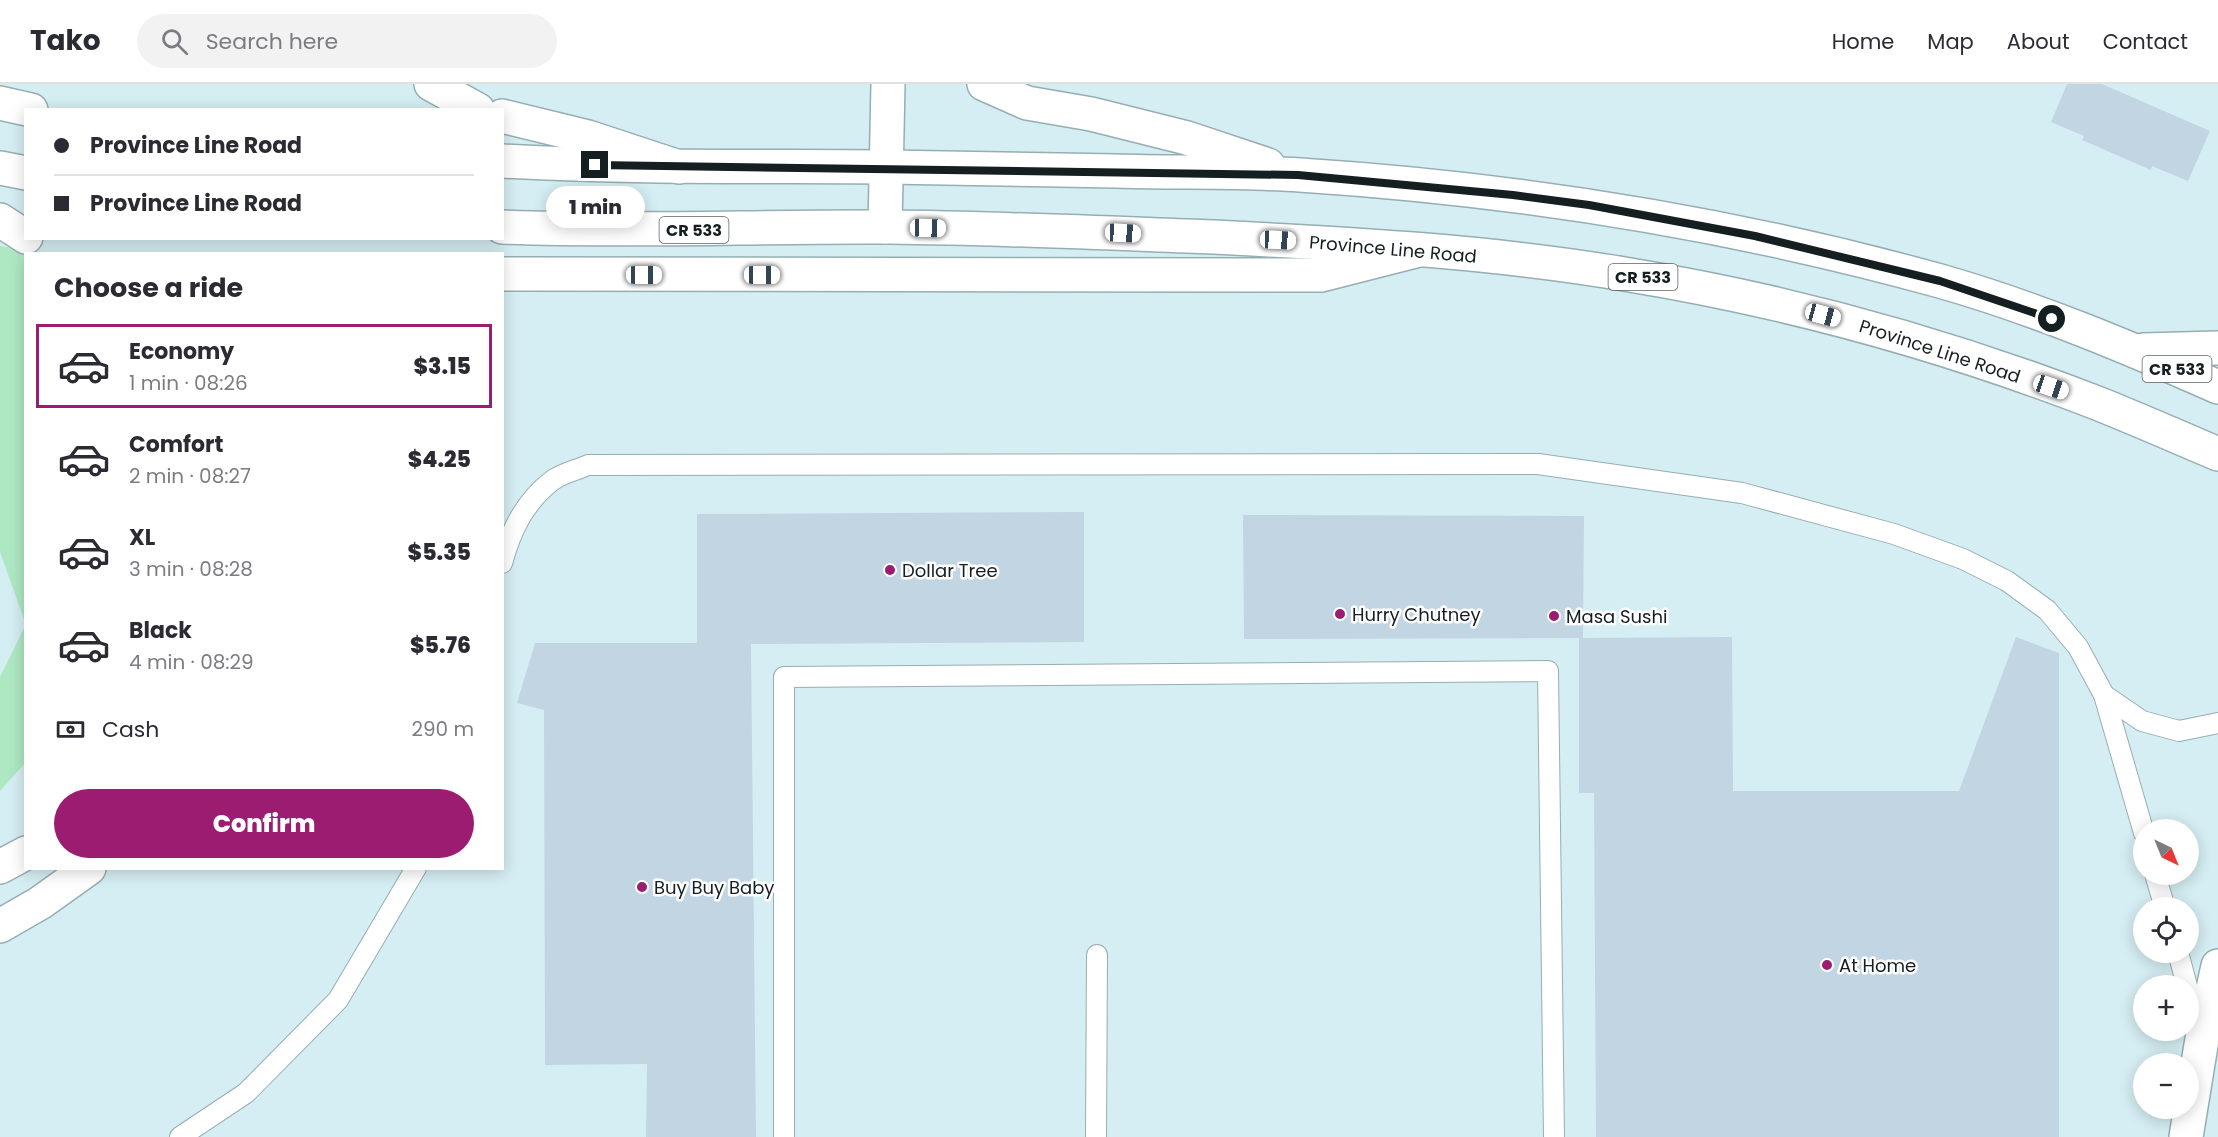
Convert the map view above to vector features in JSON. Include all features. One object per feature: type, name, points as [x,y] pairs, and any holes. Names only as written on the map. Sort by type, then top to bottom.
[{"type":"main road","points":[[430,84],[474,108]]},
{"type":"main road","points":[[885,227],[888,84]]},
{"type":"main road","points":[[984,84],[1027,104],[1091,114],[1187,138],[1298,175]]},
{"type":"main road","points":[[0,103],[24,108]]},
{"type":"main road","points":[[504,116],[588,137],[679,167]]},
{"type":"main road","name":"CR 533","points":[[504,161],[679,167],[887,167],[1298,175],[1513,195],[1578,204],[1755,236],[1940,281],[2135,350],[2218,387]]},
{"type":"main road","points":[[0,168],[24,173]]},
{"type":"main road","points":[[0,220],[24,237]]},
{"type":"main road","name":"Province Line Road","points":[[504,227],[695,230],[885,227],[1079,231],[1322,242],[1515,258],[1624,274],[1795,308],[1863,325],[1963,356],[2095,403],[2218,454]]},
{"type":"main road","points":[[28,240],[43,252]]},
{"type":"main road","points":[[504,274],[1321,275],[1419,250]]},
{"type":"main road","points":[[2135,350],[2218,348]]},
{"type":"main road","points":[[0,867],[24,854]]},
{"type":"main road","points":[[0,926],[40,903],[86,870]]},
{"type":"main road","points":[[2186,1137],[2202,1039],[2218,966]]},
{"type":"lane","points":[[504,556],[509,537],[526,506],[554,479],[588,465],[1538,464],[1742,493],[1894,534],[1963,559],[2007,581],[2047,610],[2078,647],[2104,695],[2140,819]]},
{"type":"lane","points":[[784,1137],[784,677],[1548,671],[1554,1137]]},
{"type":"lane","points":[[2104,695],[2142,721],[2179,731],[2218,723]]},
{"type":"lane","points":[[180,1137],[246,1093],[338,1000],[415,870]]},
{"type":"lane","points":[[1096,1137],[1097,955]]},
{"type":"lane","points":[[2199,1028],[2202,1039]]},
{"type":"green space","points":[[0,246],[39,252],[24,252],[24,619],[0,552]]},
{"type":"green space","points":[[24,628],[24,764],[0,791],[0,677]]},
{"type":"building","points":[[2067,84],[2102,84],[2210,131],[2188,181],[2152,166],[2151,170],[2082,140],[2084,136],[2051,122]]},
{"type":"building","name":"Buy Buy Baby","points":[[1084,512],[1084,642],[751,644],[756,1137],[646,1137],[647,1064],[545,1065],[544,710],[517,703],[535,643],[697,643],[697,514]]},
{"type":"building","points":[[1243,515],[1584,516],[1583,638],[1244,639]]},
{"type":"building","name":"At Home","points":[[1732,637],[1733,791],[1959,791],[2016,637],[2059,653],[2059,1137],[1596,1137],[1594,793],[1579,793],[1579,638]]},
{"type":"place","name":"Dollar Tree","points":[[890,570]]},
{"type":"place","name":"Hurry Chutney","points":[[1340,614]]},
{"type":"place","name":"Masa Sushi","points":[[1554,616]]},
{"type":"place","name":"Buy Buy Baby","points":[[642,887]]},
{"type":"place","name":"At Home","points":[[1827,965]]},
{"type":"route","points":[[595,165],[887,167],[1298,175],[1513,195],[1589,205],[1755,236],[1940,281],[2052,319]]}]
